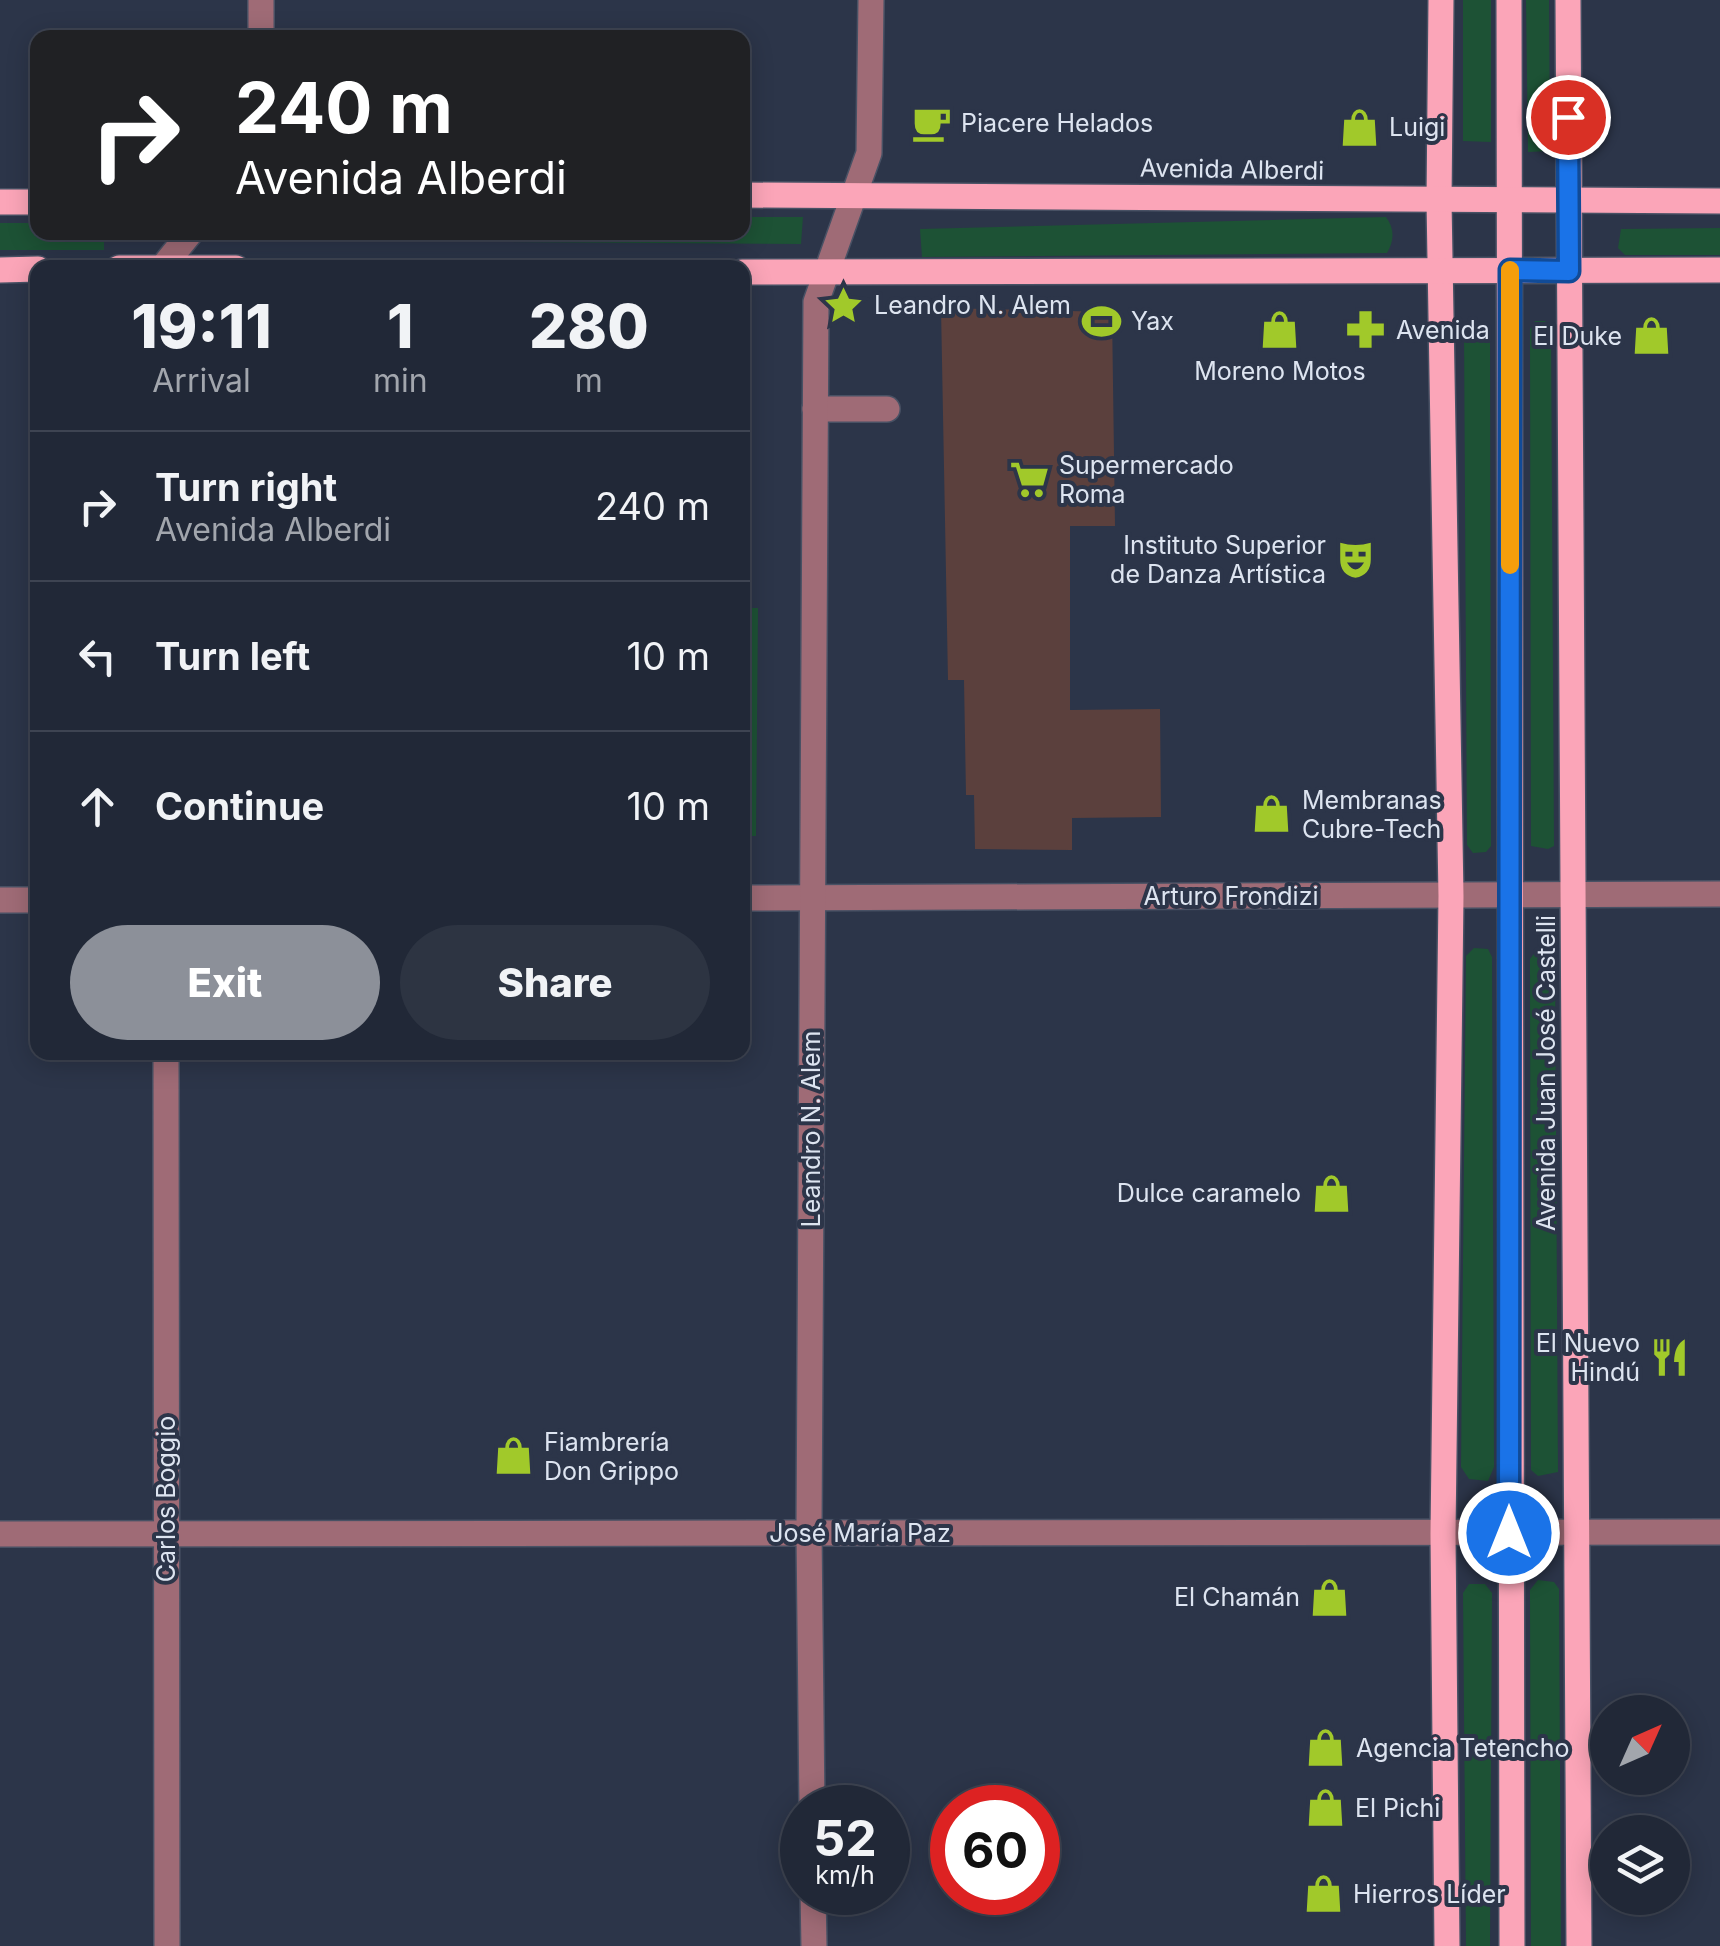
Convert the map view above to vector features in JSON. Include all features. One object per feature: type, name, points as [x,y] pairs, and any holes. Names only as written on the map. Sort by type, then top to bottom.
[{"type":"main road","points":[[1441,0],[1439,201],[1450,896],[1443,1534],[1447,1946]]},
{"type":"main road","name":"Avenida Juan José Castelli","points":[[1510,0],[1512,1946]]},
{"type":"main road","name":"Avenida Juan José Castelli","points":[[1568,0],[1579,1946]]},
{"type":"main road","name":"Avenida Alberdi","points":[[750,195],[1720,201]]},
{"type":"main road","points":[[0,202],[30,202]]},
{"type":"main road","points":[[0,270],[30,269]]},
{"type":"main road","points":[[750,272],[1720,270]]},
{"type":"street","points":[[261,0],[261,30]]},
{"type":"street","name":"Leandro N. Alem","points":[[812,1785],[809,1532],[816,302],[869,153],[871,0]]},
{"type":"street","points":[[168,260],[184,240]]},
{"type":"street","points":[[815,408],[887,409]]},
{"type":"street","name":"Arturo Frondizi","points":[[750,898],[1720,894]]},
{"type":"street","points":[[0,900],[30,900]]},
{"type":"street","name":"Carlos Boggio","points":[[166,1060],[167,1946]]},
{"type":"street","name":"José María Paz","points":[[0,1534],[1720,1532]]},
{"type":"street","points":[[813,1915],[814,1946]]},
{"type":"green space","points":[[1463,0],[1491,0],[1491,142],[1463,141]]},
{"type":"green space","points":[[1526,0],[1549,0],[1550,151],[1528,152]]},
{"type":"green space","points":[[750,217],[803,217],[801,244],[233,240],[750,240]]},
{"type":"green space","points":[[1386,217],[1392,235],[1387,253],[922,257],[920,229]]},
{"type":"green space","points":[[0,223],[30,223],[30,240],[104,240],[104,250],[0,250]]},
{"type":"green space","points":[[1720,228],[1720,255],[1625,255],[1618,248],[1621,229]]},
{"type":"green space","points":[[1535,321],[1545,321],[1551,329],[1554,846],[1548,849],[1531,846],[1530,329]]},
{"type":"green space","points":[[1469,323],[1484,324],[1490,332],[1491,846],[1486,852],[1473,853],[1467,845],[1464,330]]},
{"type":"green space","points":[[750,608],[758,608],[756,836],[750,836]]},
{"type":"green space","points":[[1474,948],[1488,949],[1492,957],[1494,1467],[1488,1481],[1469,1479],[1461,1467],[1466,956]]},
{"type":"green space","points":[[1536,951],[1549,951],[1555,960],[1558,1472],[1538,1476],[1531,1470],[1530,959]]},
{"type":"green space","points":[[1538,1580],[1554,1582],[1559,1589],[1561,1946],[1531,1946],[1530,1590]]},
{"type":"green space","points":[[1469,1584],[1485,1584],[1492,1593],[1490,1946],[1466,1946],[1463,1593]]},
{"type":"building","name":"Supermercado Roma","points":[[941,308],[1112,312],[1115,526],[1070,526],[1070,710],[1160,709],[1161,817],[1072,818],[1072,850],[975,849],[974,795],[966,795],[964,680],[948,680]]},
{"type":"slow traffic","points":[[1510,270],[1510,565]]},
{"type":"place","name":"Piacere Helados","points":[[931,123]]},
{"type":"place","name":"Luigi","points":[[1359,127]]},
{"type":"place","name":"Leandro N. Alem","points":[[844,305]]},
{"type":"place","name":"Yax","points":[[1101,321]]},
{"type":"place","name":"Moreno Motos","points":[[1280,330]]},
{"type":"place","name":"Avenida","points":[[1366,330]]},
{"type":"place","name":"El Duke","points":[[1652,336]]},
{"type":"place","name":"Supermercado Roma","points":[[1029,479]]},
{"type":"place","name":"Instituto Superior de Danza Artística","points":[[1356,559]]},
{"type":"place","name":"Membranas Cubre-Tech","points":[[1272,814]]},
{"type":"place","name":"Dulce caramelo","points":[[1331,1193]]},
{"type":"place","name":"El Nuevo Hindú","points":[[1670,1357]]},
{"type":"place","name":"Fiambrería Don Grippo","points":[[514,1456]]},
{"type":"place","name":"El Chamán","points":[[1330,1597]]},
{"type":"place","name":"Agencia Tetencho","points":[[1326,1748]]},
{"type":"place","name":"El Pichi","points":[[1325,1808]]},
{"type":"place","name":"Hierros Líder","points":[[1323,1894]]},
{"type":"route","points":[[1509,1533],[1510,270],[1569,271],[1568,117]]}]
